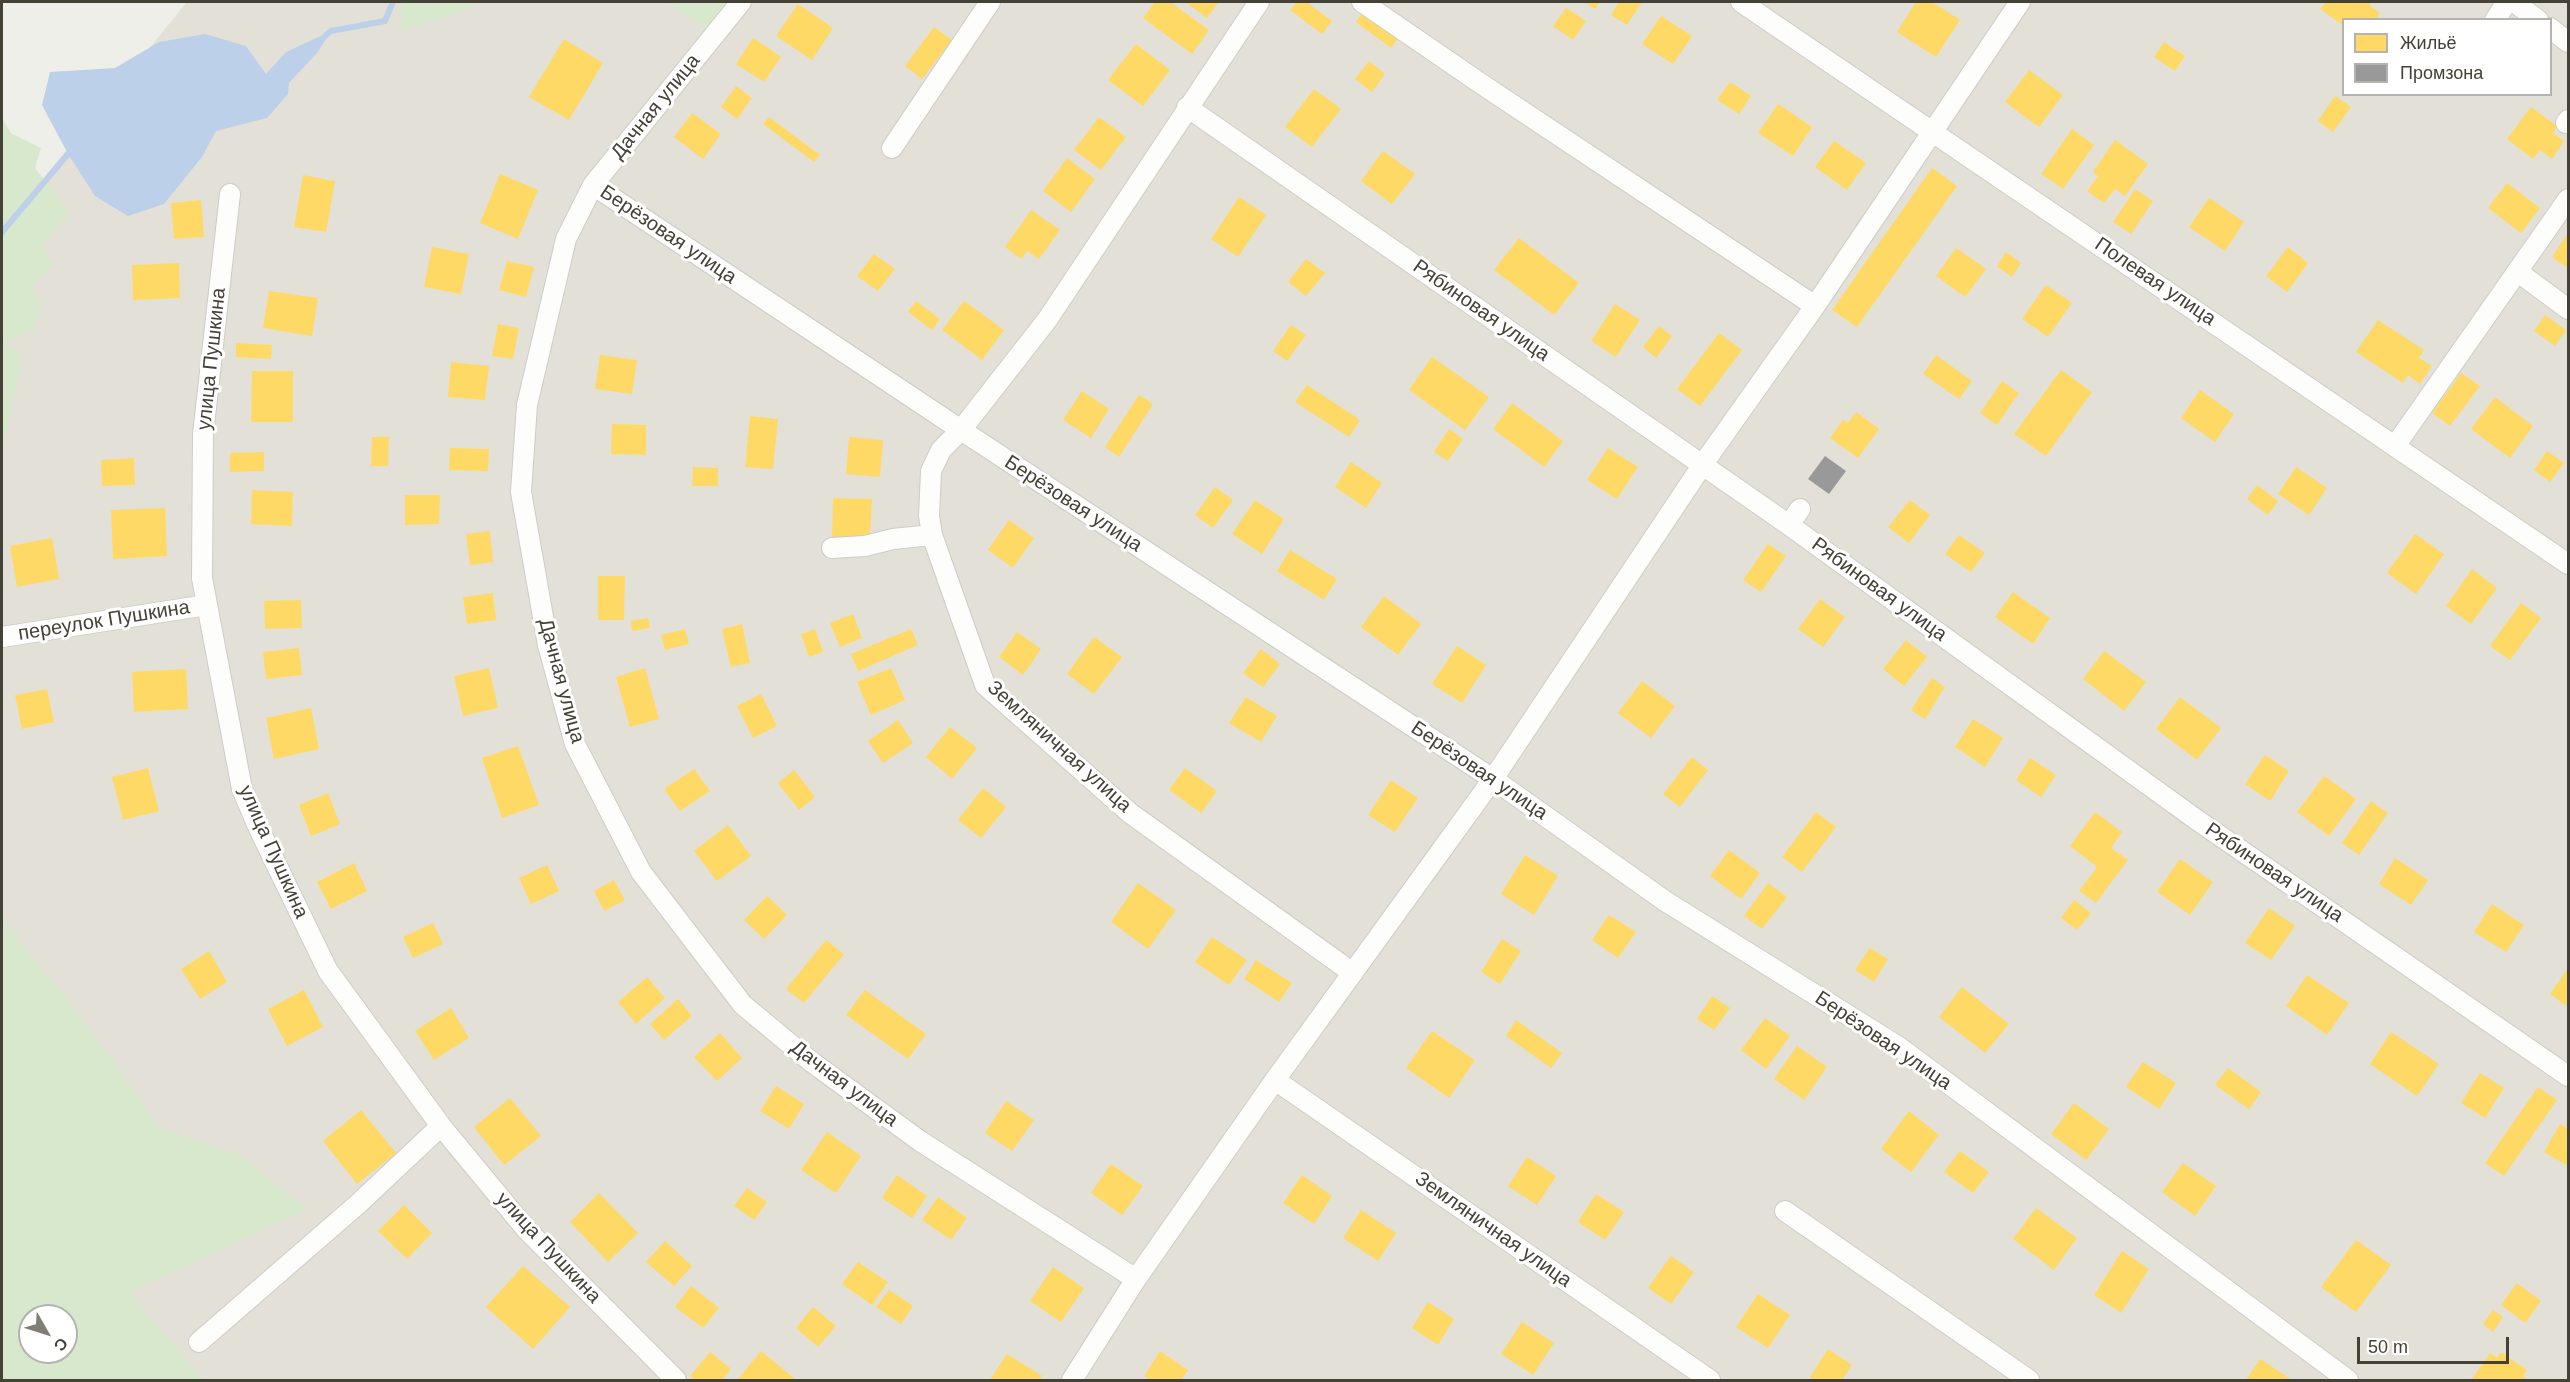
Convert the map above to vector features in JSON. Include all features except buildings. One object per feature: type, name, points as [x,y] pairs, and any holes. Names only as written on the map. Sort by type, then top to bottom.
[{"type":"street","name":"Дачная улица","points":[[741,2],[593,185],[566,239],[527,405],[521,492],[548,645],[575,744],[641,872],[744,1005],[813,1063],[920,1141],[1136,1279]]},
{"type":"street","points":[[892,148],[990,2]]},
{"type":"street","name":"Земляничная улица","points":[[1259,2],[1047,320],[961,430],[941,450],[931,471],[928,493],[932,535],[985,685],[1130,813],[1353,973]]},
{"type":"street","points":[[1362,2],[1815,306]]},
{"type":"street","name":"Полевая улица","points":[[1741,2],[2568,564]]},
{"type":"street","points":[[1072,1380],[1136,1279],[1275,1080],[1493,779],[1703,464],[1815,306],[2020,2]]},
{"type":"street","points":[[2496,18],[2507,2]]},
{"type":"street","points":[[2514,2],[2535,18]]},
{"type":"street","points":[[2552,30],[2568,42]]},
{"type":"street","name":"Рябиновая улица","points":[[1187,107],[1703,464],[1795,517],[2197,820],[2568,1076]]},
{"type":"street","name":"Берёзовая улица","points":[[593,185],[1493,779],[1665,901],[1899,1047],[2348,1380]]},
{"type":"street","name":"улица Пушкина","points":[[230,194],[203,434],[202,578],[242,789],[328,971],[441,1126],[526,1229],[676,1380]]},
{"type":"street","points":[[2395,446],[2568,199]]},
{"type":"street","points":[[2518,272],[2568,309]]},
{"type":"street","points":[[832,548],[865,546],[893,539],[932,535]]},
{"type":"street","name":"переулок Пушкина","points":[[2,637],[207,605]]},
{"type":"street","name":"Земляничная улица","points":[[1275,1080],[1710,1380]]},
{"type":"street","points":[[199,1342],[358,1204],[441,1126]]},
{"type":"street","points":[[1785,1210],[2029,1380]]},
{"type":"shaded area","points":[[187,2],[2568,2],[2568,1380],[2,1380],[2,229]]},
{"type":"green space","points":[[402,2],[481,2],[401,31]]},
{"type":"green space","points":[[668,2],[733,2],[711,31]]},
{"type":"green space","points":[[2,118],[11,133],[41,148],[35,168],[70,212],[41,246],[53,263],[30,290],[42,304],[33,330],[6,342],[23,357],[5,440],[2,442]]},
{"type":"green space","points":[[2,918],[79,1014],[161,1128],[240,1155],[307,1209],[129,1292],[204,1380],[2,1380]]},
{"type":"water","points":[[331,31],[317,53],[289,83],[288,94],[267,118],[216,131],[202,157],[164,204],[128,216],[95,196],[68,154],[42,105],[50,72],[115,68],[159,42],[205,34],[246,46],[266,74],[286,52]]},
{"type":"waterway","points":[[326,35],[331,31],[385,21],[393,2]]},
{"type":"waterway","points":[[2,232],[68,154],[73,152]]}]
